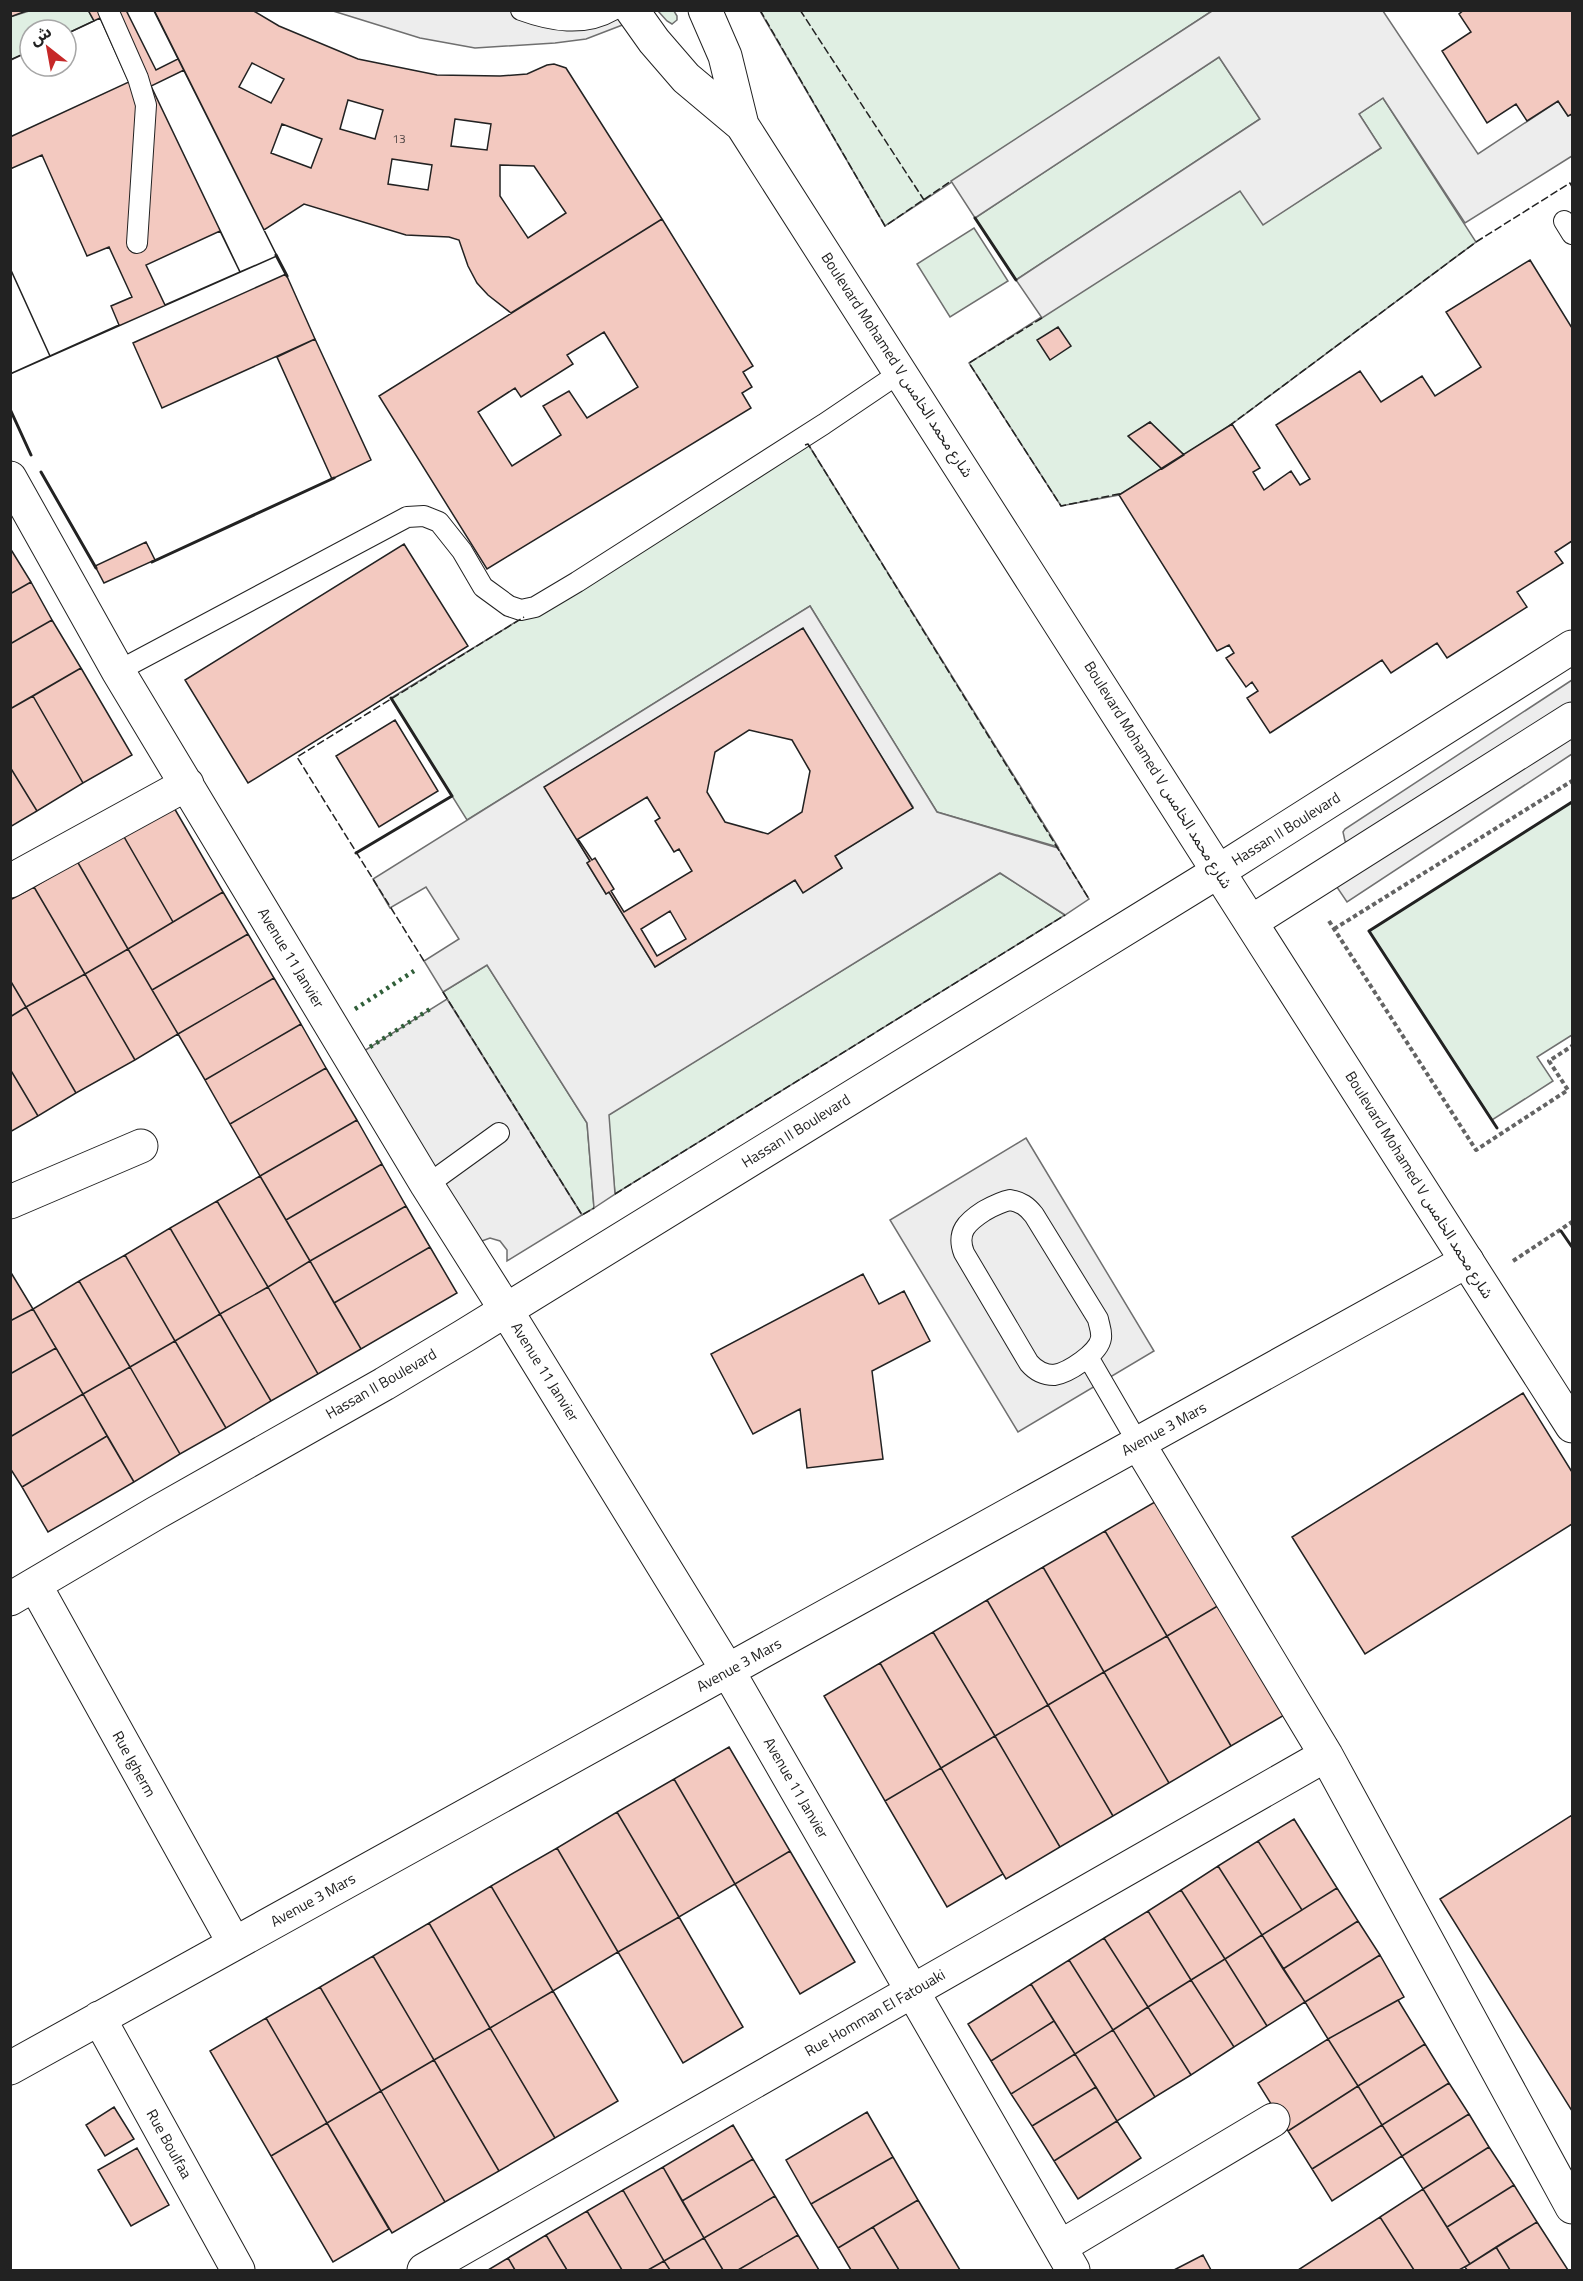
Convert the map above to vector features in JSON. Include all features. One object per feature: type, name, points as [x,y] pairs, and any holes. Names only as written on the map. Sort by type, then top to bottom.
[{"type":"street","name":"Boulevard Mohamed V شارع محمد الخامس","points":[[632,10],[654,41],[686,78],[742,125],[902,372],[1572,1426]]},
{"type":"street","name":"Boulevard Mohamed V شارع محمد الخامس","points":[[705,10],[725,56],[742,125]]},
{"type":"street","name":"Avenue 11 Janvier","points":[[10,478],[118,671],[427,1185],[728,1671],[913,1991],[1064,2263]]},
{"type":"street","name":"Hassan II Boulevard","points":[[19,1590],[384,1384],[506,1310],[1219,871],[1572,647]]},
{"type":"street","points":[[1251,922],[1572,719]]},
{"type":"street","points":[[10,881],[187,784]]},
{"type":"street","points":[[10,1202],[141,1146]]},
{"type":"street","name":"Avenue 3 Mars","points":[[10,2068],[1138,1443],[1473,1272]]},
{"type":"street","points":[[1138,1443],[1326,1755],[1572,2207]]},
{"type":"street","name":"Rue Igherm","points":[[19,1590],[234,1943]]},
{"type":"street","name":"Rue Homman El Fatouaki","points":[[424,2271],[1326,1755]]},
{"type":"street","name":"Rue Boulfaa","points":[[99,2019],[238,2271]]},
{"type":"street","points":[[1064,2263],[1273,2120]]},
{"type":"lane","points":[[108,10],[138,78],[146,105],[137,243]]},
{"type":"lane","points":[[521,10],[542,18],[572,21],[595,19],[613,10]]},
{"type":"lane","points":[[118,671],[407,517],[424,516],[439,522],[462,551],[483,587],[509,606],[521,610],[535,607],[794,444],[902,372]]},
{"type":"lane","points":[[427,1185],[499,1132]]},
{"type":"lane","points":[[1000,1202],[1020,1202],[1028,1207],[1098,1319],[1101,1339],[1089,1357],[1062,1373],[1053,1375],[1035,1370],[964,1253],[961,1236],[969,1220],[1000,1202]]},
{"type":"lane","points":[[1089,1357],[1138,1443]]},
{"type":"path","points":[[1334,929],[1572,781]]},
{"type":"path","points":[[1307,888],[1476,1150],[1568,1090],[1549,1061],[1572,1046]]},
{"type":"path","points":[[1473,1272],[1572,1222]]},
{"type":"green space","points":[[88,10],[94,21],[78,28],[78,18],[18,18],[18,57],[11,60],[10,17],[29,11]]},
{"type":"green space","points":[[658,11],[674,11],[677,20],[672,24]]},
{"type":"green space","points":[[760,11],[1212,11],[885,226]]},
{"type":"green space","points":[[1219,57],[1260,119],[1016,280],[975,218]]},
{"type":"green space","points":[[1383,98],[1476,242],[1232,424],[1184,455],[1150,422],[1129,436],[1162,469],[1119,495],[1061,506],[969,363],[1241,190],[1263,224],[1381,148],[1359,114]]},
{"type":"green space","points":[[974,228],[1008,281],[950,317],[917,264]]},
{"type":"green space","points":[[808,444],[1058,847],[937,812],[810,606],[467,820],[391,698]]},
{"type":"green space","points":[[1572,802],[1572,1035],[1537,1057],[1553,1081],[1492,1120],[1369,931]]},
{"type":"green space","points":[[1000,873],[1065,915],[615,1194],[608,1115]]},
{"type":"green space","points":[[487,965],[587,1123],[594,1208],[582,1215],[443,992]]},
{"type":"shaded area","points":[[619,10],[625,24],[586,39],[475,48],[420,38],[333,11]]},
{"type":"shaded area","points":[[1212,11],[1383,11],[1478,154],[1558,101],[1568,116],[1572,114],[1572,156],[1465,223],[1383,98],[1359,114],[1381,148],[1263,225],[1240,191],[1042,318],[1016,280],[1260,119],[1219,57],[975,218],[951,181]]},
{"type":"shaded area","points":[[810,606],[937,812],[1058,848],[1089,899],[1065,915],[1000,873],[609,1115],[615,1194],[594,1208],[587,1123],[487,965],[443,992],[424,961],[459,939],[426,887],[390,908],[373,879]],"holes":[[[802,629],[913,807],[835,856],[842,868],[803,892],[795,880],[655,967],[609,892],[606,894],[587,863],[590,861],[545,787]]]},
{"type":"shaded area","points":[[1572,680],[1572,703],[1350,844],[1345,841],[1343,832],[1345,829]]},
{"type":"shaded area","points":[[1572,706],[1572,754],[1347,902],[1324,868]]},
{"type":"shaded area","points":[[447,999],[582,1215],[507,1261],[507,1250],[500,1241],[490,1238],[479,1242],[356,1056]]},
{"type":"shaded area","points":[[1026,1138],[1154,1351],[1018,1432],[890,1220]]},
{"type":"building","points":[[10,10],[29,10],[10,17]]},
{"type":"building","points":[[88,10],[154,10],[277,256],[10,374],[10,60],[18,56],[18,78],[78,78],[78,28],[94,21]]},
{"type":"building","points":[[154,10],[178,59],[156,70],[127,12]]},
{"type":"building","points":[[252,10],[279,26],[358,59],[437,75],[527,74],[554,64],[566,68],[662,219],[511,313],[477,283],[459,240],[449,237],[406,235],[304,204],[264,230],[154,11]],"holes":[[[252,63],[284,79],[271,103],[239,87]],[[348,100],[383,110],[375,139],[340,129]],[[455,119],[491,124],[487,150],[451,146]],[[282,124],[322,139],[311,168],[271,153]],[[392,159],[432,165],[428,190],[388,184]],[[500,165],[534,166],[566,213],[528,238],[500,196]]]},
{"type":"building","points":[[1464,10],[1572,10],[1572,114],[1568,116],[1558,101],[1527,121],[1516,104],[1487,123],[1442,51],[1471,32],[1459,14]]},
{"type":"building","points":[[100,18],[129,82],[10,137],[10,60],[18,56],[18,78],[78,78],[78,28]]},
{"type":"building","points":[[184,70],[277,256],[240,272],[151,86]]},
{"type":"building","points":[[42,155],[87,256],[109,247],[132,297],[111,306],[119,325],[50,356],[10,268],[10,169]]},
{"type":"building","points":[[662,219],[753,366],[743,372],[752,387],[742,393],[751,408],[487,569],[379,396]],"holes":[[[604,332],[638,387],[587,418],[569,391],[543,406],[561,435],[512,466],[478,412],[515,388],[521,397],[573,364],[567,355]]]},
{"type":"building","points":[[220,231],[240,272],[165,305],[146,265]]},
{"type":"building","points":[[1530,260],[1572,328],[1572,541],[1555,552],[1563,563],[1517,592],[1527,607],[1447,658],[1437,643],[1391,673],[1382,660],[1270,733],[1247,698],[1258,691],[1252,682],[1246,687],[1226,658],[1234,653],[1229,645],[1217,651],[1119,495],[1232,424],[1260,468],[1253,472],[1264,490],[1291,471],[1300,485],[1310,479],[1276,425],[1360,371],[1381,402],[1422,376],[1435,396],[1481,367],[1446,312]]},
{"type":"building","points":[[10,268],[50,356],[10,374]]},
{"type":"building","points":[[286,274],[315,339],[162,408],[133,343]]},
{"type":"building","points":[[1058,327],[1071,346],[1050,360],[1037,340]]},
{"type":"building","points":[[315,339],[371,460],[332,479],[277,357]]},
{"type":"building","points":[[1150,422],[1184,455],[1162,469],[1128,436]]},
{"type":"building","points":[[146,542],[155,560],[104,583],[95,566]]},
{"type":"building","points":[[404,544],[468,646],[248,783],[185,680]]},
{"type":"building","points":[[10,548],[31,582],[10,594]]},
{"type":"building","points":[[31,582],[52,620],[10,644],[10,594]]},
{"type":"building","points":[[52,620],[81,668],[10,709],[10,644]]},
{"type":"building","points":[[803,628],[913,808],[835,856],[842,868],[803,893],[795,880],[655,967],[609,892],[606,894],[587,863],[590,861],[544,787]],"holes":[[[647,797],[660,818],[655,821],[674,852],[679,849],[692,871],[624,912],[611,891],[614,889],[595,858],[592,860],[578,839]]]},
{"type":"building","points":[[81,668],[132,755],[83,783],[33,696]]},
{"type":"building","points":[[33,696],[83,783],[37,811],[10,767],[10,709]]},
{"type":"building","points":[[395,720],[438,791],[379,827],[336,756]]},
{"type":"building","points":[[749,730],[792,740],[810,771],[802,812],[768,834],[725,822],[707,792],[715,752]]},
{"type":"building","points":[[10,767],[37,811],[10,827]]},
{"type":"building","points":[[173,806],[223,892],[173,922],[123,835]]},
{"type":"building","points":[[123,835],[173,922],[128,949],[77,861]]},
{"type":"building","points":[[77,861],[128,949],[85,974],[34,887]]},
{"type":"building","points":[[34,887],[85,974],[26,1007],[10,980],[10,900]]},
{"type":"building","points":[[223,892],[248,934],[152,990],[128,949]]},
{"type":"building","points":[[670,911],[686,939],[657,956],[641,929]]},
{"type":"building","points":[[248,934],[274,978],[178,1034],[152,990]]},
{"type":"building","points":[[128,949],[178,1034],[135,1060],[85,974]]},
{"type":"building","points":[[85,974],[135,1060],[76,1093],[26,1007]]},
{"type":"building","points":[[274,978],[301,1024],[205,1080],[178,1034]]},
{"type":"building","points":[[10,980],[26,1007],[10,1017]]},
{"type":"building","points":[[26,1007],[76,1093],[38,1116],[10,1069],[10,1017]]},
{"type":"building","points":[[301,1024],[326,1068],[230,1124],[205,1080]]},
{"type":"building","points":[[326,1068],[357,1120],[260,1176],[230,1124]]},
{"type":"building","points":[[10,1069],[38,1116],[10,1132]]},
{"type":"building","points":[[357,1120],[382,1164],[286,1220],[260,1176]]},
{"type":"building","points":[[382,1164],[406,1206],[310,1261],[286,1220]]},
{"type":"building","points":[[260,1176],[310,1261],[268,1287],[217,1201]]},
{"type":"building","points":[[217,1201],[268,1287],[220,1314],[170,1228]]},
{"type":"building","points":[[406,1206],[430,1247],[334,1303],[310,1261]]},
{"type":"building","points":[[170,1228],[220,1314],[175,1341],[125,1255]]},
{"type":"building","points":[[430,1247],[457,1293],[361,1349],[334,1303]]},
{"type":"building","points":[[125,1255],[175,1341],[130,1367],[79,1281]]},
{"type":"building","points":[[310,1261],[361,1349],[318,1374],[268,1287]]},
{"type":"building","points":[[10,1271],[33,1309],[10,1321]]},
{"type":"building","points":[[863,1274],[879,1304],[904,1291],[930,1341],[872,1371],[883,1459],[807,1468],[800,1409],[753,1434],[711,1354]]},
{"type":"building","points":[[79,1281],[130,1367],[83,1394],[33,1309]]},
{"type":"building","points":[[268,1287],[318,1374],[271,1401],[220,1314]]},
{"type":"building","points":[[33,1309],[56,1348],[10,1374],[10,1321]]},
{"type":"building","points":[[220,1314],[271,1401],[226,1428],[175,1341]]},
{"type":"building","points":[[175,1341],[226,1428],[180,1454],[130,1367]]},
{"type":"building","points":[[56,1348],[83,1394],[10,1437],[10,1374]]},
{"type":"building","points":[[130,1367],[180,1454],[134,1482],[83,1394]]},
{"type":"building","points":[[1523,1393],[1572,1472],[1572,1524],[1365,1654],[1292,1537]]},
{"type":"building","points":[[83,1394],[107,1436],[22,1487],[10,1468],[10,1437]]},
{"type":"building","points":[[107,1436],[134,1482],[48,1532],[22,1487]]},
{"type":"building","points":[[1160,1499],[1221,1604],[1167,1636],[1105,1531]]},
{"type":"building","points":[[1105,1531],[1167,1636],[1104,1672],[1043,1567]]},
{"type":"building","points":[[1043,1567],[1104,1672],[1048,1705],[987,1600]]},
{"type":"building","points":[[987,1600],[1048,1705],[995,1736],[933,1632]]},
{"type":"building","points":[[1221,1604],[1286,1714],[1231,1746],[1167,1636]]},
{"type":"building","points":[[933,1632],[995,1736],[941,1768],[880,1663]]},
{"type":"building","points":[[1167,1636],[1231,1746],[1169,1783],[1104,1672]]},
{"type":"building","points":[[880,1663],[941,1768],[885,1801],[824,1696]]},
{"type":"building","points":[[1104,1672],[1169,1783],[1113,1816],[1048,1705]]},
{"type":"building","points":[[1048,1705],[1113,1816],[1060,1847],[995,1736]]},
{"type":"building","points":[[995,1736],[1060,1847],[1006,1879],[941,1768]]},
{"type":"building","points":[[729,1747],[790,1851],[735,1884],[674,1779]]},
{"type":"building","points":[[941,1768],[1003,1874],[947,1907],[885,1801]]},
{"type":"building","points":[[674,1779],[735,1884],[679,1917],[617,1812]]},
{"type":"building","points":[[617,1812],[679,1917],[618,1952],[557,1848]]},
{"type":"building","points":[[1572,1815],[1572,2111],[1440,1899]]},
{"type":"building","points":[[1294,1819],[1337,1888],[1302,1910],[1258,1841]]},
{"type":"building","points":[[1258,1841],[1302,1910],[1262,1935],[1218,1866]]},
{"type":"building","points":[[557,1848],[618,1952],[553,1991],[491,1886]]},
{"type":"building","points":[[790,1851],[855,1962],[800,1994],[735,1884]]},
{"type":"building","points":[[1218,1866],[1262,1935],[1225,1959],[1181,1890]]},
{"type":"building","points":[[491,1886],[553,1991],[490,2028],[429,1923]]},
{"type":"building","points":[[1337,1888],[1358,1921],[1283,1969],[1262,1935]]},
{"type":"building","points":[[1181,1890],[1225,1959],[1191,1980],[1148,1911]]},
{"type":"building","points":[[1148,1911],[1191,1980],[1148,2007],[1104,1938]]},
{"type":"building","points":[[679,1917],[743,2027],[683,2063],[618,1952]]},
{"type":"building","points":[[1358,1921],[1380,1955],[1305,2002],[1283,1969]]},
{"type":"building","points":[[429,1923],[490,2028],[434,2060],[373,1956]]},
{"type":"building","points":[[1262,1935],[1305,2002],[1267,2026],[1225,1959]]},
{"type":"building","points":[[1104,1938],[1148,2007],[1113,2030],[1069,1960]]},
{"type":"building","points":[[1380,1955],[1404,1997],[1328,2039],[1305,2002]]},
{"type":"building","points":[[373,1956],[434,2060],[381,2091],[320,1987]]},
{"type":"building","points":[[1225,1959],[1267,2026],[1234,2047],[1191,1980]]},
{"type":"building","points":[[1069,1960],[1113,2030],[1075,2054],[1031,1984]]},
{"type":"building","points":[[1191,1980],[1234,2047],[1191,2075],[1148,2007]]},
{"type":"building","points":[[1031,1984],[1054,2021],[991,2061],[968,2024]]},
{"type":"building","points":[[320,1987],[381,2091],[327,2123],[266,2018]]},
{"type":"building","points":[[553,1991],[618,2101],[555,2138],[490,2028]]},
{"type":"building","points":[[1398,2000],[1425,2044],[1358,2086],[1328,2039]]},
{"type":"building","points":[[1148,2007],[1191,2075],[1155,2097],[1113,2030]]},
{"type":"building","points":[[266,2018],[327,2123],[271,2156],[210,2051]]},
{"type":"building","points":[[1054,2021],[1075,2054],[1011,2094],[991,2061]]},
{"type":"building","points":[[490,2028],[555,2138],[499,2171],[434,2060]]},
{"type":"building","points":[[1113,2030],[1155,2097],[1117,2121],[1075,2054]]},
{"type":"building","points":[[1328,2039],[1358,2086],[1288,2131],[1258,2083]]},
{"type":"building","points":[[1425,2044],[1449,2083],[1382,2125],[1358,2086]]},
{"type":"building","points":[[1075,2054],[1096,2087],[1032,2126],[1011,2094]]},
{"type":"building","points":[[434,2060],[499,2171],[445,2202],[381,2091]]},
{"type":"building","points":[[1449,2083],[1469,2114],[1402,2156],[1382,2125]]},
{"type":"building","points":[[1358,2086],[1382,2125],[1312,2169],[1288,2131]]},
{"type":"building","points":[[1096,2087],[1117,2121],[1054,2161],[1032,2126]]},
{"type":"building","points":[[381,2091],[445,2202],[392,2233],[327,2123]]},
{"type":"building","points":[[114,2107],[134,2139],[105,2156],[86,2125]]},
{"type":"building","points":[[867,2112],[893,2157],[811,2204],[786,2160]]},
{"type":"building","points":[[1469,2114],[1489,2147],[1423,2189],[1402,2156]]},
{"type":"building","points":[[1117,2121],[1141,2158],[1078,2199],[1054,2161]]},
{"type":"building","points":[[327,2123],[389,2229],[333,2262],[271,2156]]},
{"type":"building","points":[[733,2125],[753,2159],[682,2201],[663,2167]]},
{"type":"building","points":[[1382,2125],[1402,2156],[1332,2201],[1312,2169]]},
{"type":"building","points":[[1489,2147],[1514,2185],[1447,2227],[1423,2189]]},
{"type":"building","points":[[137,2148],[169,2205],[131,2226],[98,2170]]},
{"type":"building","points":[[893,2157],[918,2200],[838,2248],[811,2204]]},
{"type":"building","points":[[753,2159],[775,2196],[704,2238],[682,2201]]},
{"type":"building","points":[[663,2167],[704,2238],[664,2261],[623,2190]]},
{"type":"building","points":[[1514,2185],[1537,2222],[1470,2264],[1447,2227]]},
{"type":"building","points":[[1423,2189],[1470,2264],[1459,2270],[1414,2270],[1380,2217]]},
{"type":"building","points":[[623,2190],[664,2261],[648,2270],[622,2270],[587,2211]]},
{"type":"building","points":[[775,2196],[798,2235],[738,2270],[723,2270],[704,2238]]},
{"type":"building","points":[[918,2200],[960,2270],[899,2270],[873,2227]]},
{"type":"building","points":[[587,2211],[622,2270],[567,2270],[546,2235]]},
{"type":"building","points":[[1380,2217],[1414,2270],[1298,2270]]},
{"type":"building","points":[[1537,2222],[1568,2270],[1510,2270],[1496,2247]]},
{"type":"building","points":[[873,2227],[899,2270],[851,2270],[838,2248]]},
{"type":"building","points":[[546,2235],[567,2270],[515,2270],[508,2258]]},
{"type":"building","points":[[798,2235],[819,2270],[738,2270]]},
{"type":"building","points":[[704,2238],[723,2270],[670,2270],[664,2261]]},
{"type":"building","points":[[1496,2247],[1510,2270],[1467,2270],[1465,2267]]},
{"type":"building","points":[[1203,2255],[1211,2270],[1174,2270]]},
{"type":"building","points":[[508,2258],[515,2270],[488,2270]]},
{"type":"building","points":[[664,2261],[670,2270],[648,2270]]},
{"type":"hedge","points":[[355,1009],[414,971]]},
{"type":"hedge","points":[[370,1047],[430,1009]]},
{"type":"fence","points":[[760,10],[885,226],[951,181]]},
{"type":"fence","points":[[800,10],[924,200]]},
{"type":"fence","points":[[1229,426],[1476,242],[1570,183],[1572,187]]},
{"type":"fence","points":[[1042,318],[969,363],[1061,506],[1123,493]]},
{"type":"fence","points":[[805,445],[808,444],[1089,899]]},
{"type":"fence","points":[[424,961],[297,757],[524,617]]},
{"type":"fence","points":[[615,1194],[1065,915]]},
{"type":"fence","points":[[443,992],[582,1215],[594,1208]]},
{"type":"wall","points":[[975,218],[1016,280]]},
{"type":"wall","points":[[276,255],[287,276]]},
{"type":"wall","points":[[10,409],[31,455]]},
{"type":"wall","points":[[41,472],[96,568]]},
{"type":"wall","points":[[152,562],[334,478]]},
{"type":"wall","points":[[356,853],[452,796],[391,698]]},
{"type":"wall","points":[[1497,1128],[1369,931],[1572,802]]},
{"type":"wall","points":[[1561,1231],[1572,1247]]}]
